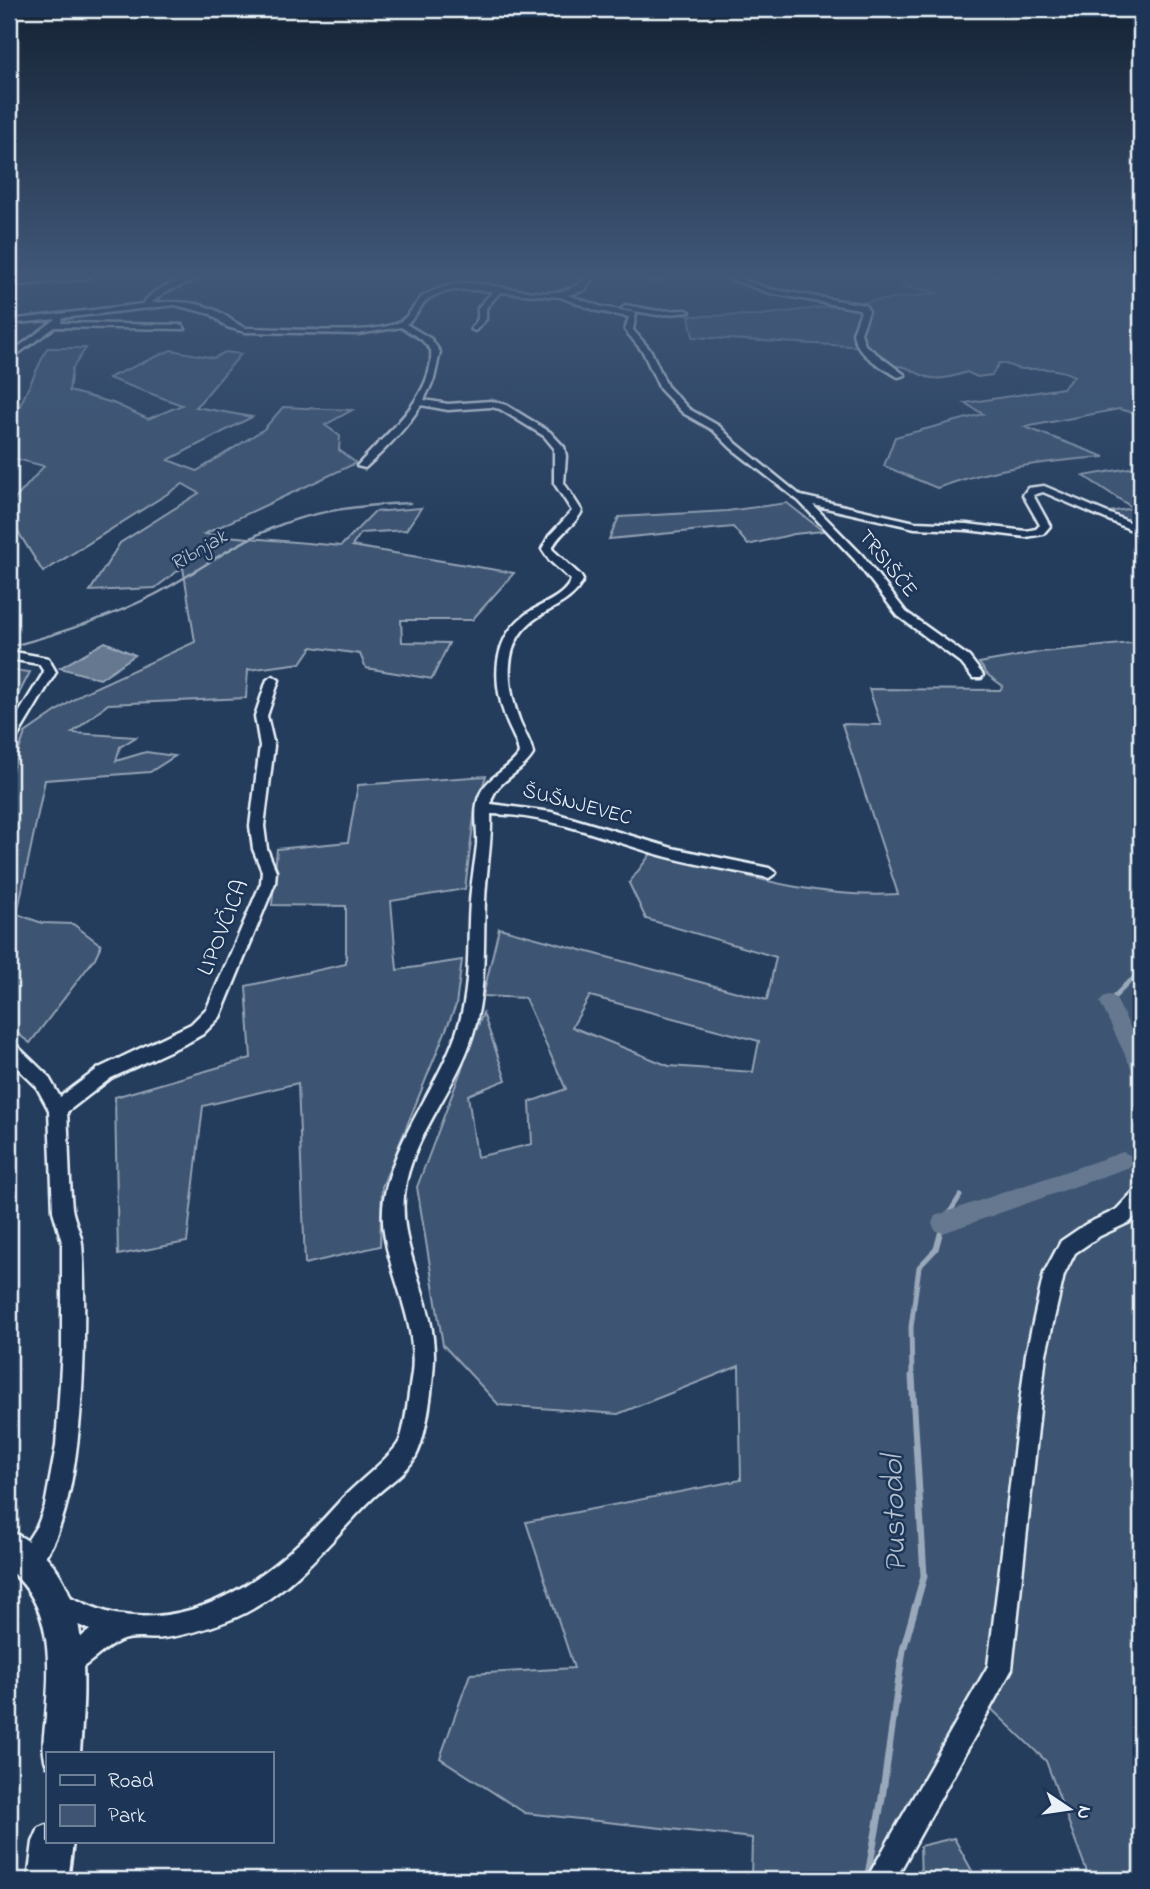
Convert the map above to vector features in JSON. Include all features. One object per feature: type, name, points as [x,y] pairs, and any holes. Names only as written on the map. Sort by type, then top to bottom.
[{"type":"main road","points":[[18,1554],[43,1579],[57,1603],[63,1629],[66,1665],[61,1752]]},
{"type":"main road","points":[[48,1880],[53,1843]]},
{"type":"street","points":[[362,466],[384,445],[420,402],[433,364]]},
{"type":"street","points":[[653,364],[663,387],[686,411],[716,428],[734,446],[760,465],[772,479],[803,500],[915,525],[1026,534],[1039,532],[1045,526],[1044,519],[1033,507],[1028,495],[1032,490],[1044,489],[1141,531]]},
{"type":"street","points":[[884,364],[901,375]]},
{"type":"street","name":"ŠUŠNJEVEC","points":[[420,402],[447,407],[498,405],[538,428],[559,447],[559,483],[577,508],[573,520],[552,539],[547,549],[553,560],[575,575],[576,587],[565,597],[524,620],[515,631],[504,654],[512,719],[524,742],[526,754],[519,765],[493,782],[485,797],[484,809],[511,809],[548,815],[689,857],[769,873]]},
{"type":"street","name":"TRSIŠČE","points":[[803,500],[854,552],[902,614],[965,660],[977,675]]},
{"type":"street","points":[[9,655],[31,657],[44,661],[48,666],[46,681],[9,739]]},
{"type":"street","name":"LIPOVČICA","points":[[58,1109],[105,1073],[197,1030],[214,1012],[268,883],[269,871],[260,849],[257,827],[267,746],[261,716],[273,680]]},
{"type":"street","points":[[57,1603],[96,1620],[121,1627],[172,1623],[213,1615],[267,1588],[311,1549],[368,1487],[407,1453],[421,1378],[422,1334],[413,1291],[392,1221],[393,1200],[407,1152],[445,1083],[468,1023],[479,955],[478,893],[484,842],[484,809]]},
{"type":"street","points":[[9,1049],[42,1081],[58,1109],[62,1211],[72,1242],[72,1350],[67,1446],[56,1506],[48,1530],[37,1549],[18,1554]]},
{"type":"street","points":[[880,1880],[1000,1669],[1036,1354],[1054,1273],[1068,1247],[1093,1230],[1123,1216],[1141,1197]]},
{"type":"street","points":[[66,1665],[90,1644],[121,1627]]},
{"type":"green space","points":[[39,364],[75,364],[69,391],[113,403],[148,419],[182,405],[108,378],[139,364],[232,364],[196,407],[252,417],[168,460],[197,471],[264,429],[283,407],[352,410],[325,425],[340,436],[339,450],[356,463],[204,534],[341,546],[374,512],[421,508],[406,530],[361,533],[352,546],[514,573],[472,620],[401,620],[402,642],[449,643],[432,679],[366,668],[360,654],[312,647],[301,663],[248,670],[246,698],[108,704],[72,733],[136,737],[120,747],[116,761],[146,752],[175,756],[150,772],[45,780],[17,914],[42,923],[73,924],[101,945],[95,958],[30,1043],[9,1027],[9,779],[25,733],[83,693],[195,642],[183,567],[155,588],[90,591],[120,543],[199,493],[183,484],[43,572],[9,517],[9,506],[44,466],[9,457],[9,419],[17,412]]},
{"type":"green space","points":[[887,364],[998,364],[992,375],[977,377],[967,372],[937,378],[921,375],[906,367]]},
{"type":"green space","points":[[1005,364],[1141,364],[1141,415],[1119,409],[1025,427],[1105,457],[1020,466],[937,488],[884,466],[895,437],[983,414],[965,403],[1063,388],[1074,376],[1055,370],[1019,369]]},
{"type":"green space","points":[[1141,466],[1141,534],[1092,515],[1133,508],[1084,476]]},
{"type":"green space","points":[[787,503],[823,531],[794,534],[748,545],[733,527],[609,539],[619,517],[727,511]]},
{"type":"green space","points":[[1141,642],[1141,1880],[1090,1880],[1046,1761],[980,1698],[936,1763],[875,1880],[751,1880],[752,1838],[525,1813],[440,1758],[470,1674],[574,1668],[526,1522],[741,1480],[739,1366],[618,1414],[499,1405],[443,1345],[417,1187],[483,1013],[506,1080],[468,1095],[477,1157],[532,1144],[530,1102],[566,1089],[525,998],[483,996],[499,928],[767,1000],[776,957],[646,919],[629,883],[653,851],[805,889],[867,895],[898,894],[842,724],[881,725],[869,689],[1000,690],[1003,686],[988,675],[979,663],[1041,652]],"holes":[[[590,996],[759,1041],[753,1072],[669,1066],[572,1027]]]},
{"type":"green space","points":[[9,670],[30,672],[9,713]]},
{"type":"green space","points":[[486,776],[475,809],[465,889],[391,901],[397,970],[462,960],[456,1005],[382,1187],[380,1246],[305,1264],[298,1083],[203,1106],[187,1242],[118,1255],[115,1097],[251,1058],[246,986],[346,964],[346,906],[272,905],[277,849],[348,842],[358,785]]},
{"type":"green space","points":[[954,1838],[977,1880],[921,1880],[920,1846]]},
{"type":"shaded area","points":[[105,642],[135,655],[100,679],[60,668]]},
{"type":"waterway","name":"Ribnjak","points":[[9,647],[83,625],[137,603],[240,544],[286,523],[338,510],[410,503]]},
{"type":"waterway","name":"Pustodol","points":[[1125,985],[1141,973]]},
{"type":"waterway","name":"Pustodol","points":[[1109,1002],[1127,984]]},
{"type":"waterway","points":[[1109,1002],[1141,1068]]},
{"type":"waterway","points":[[943,1223],[1123,1161]]},
{"type":"waterway","name":"Pustodol","points":[[912,1378],[911,1327],[919,1267],[936,1249],[943,1223],[960,1196]]},
{"type":"waterway","name":"Pustodol","points":[[867,1880],[882,1798],[903,1650],[924,1576],[912,1376]]}]
